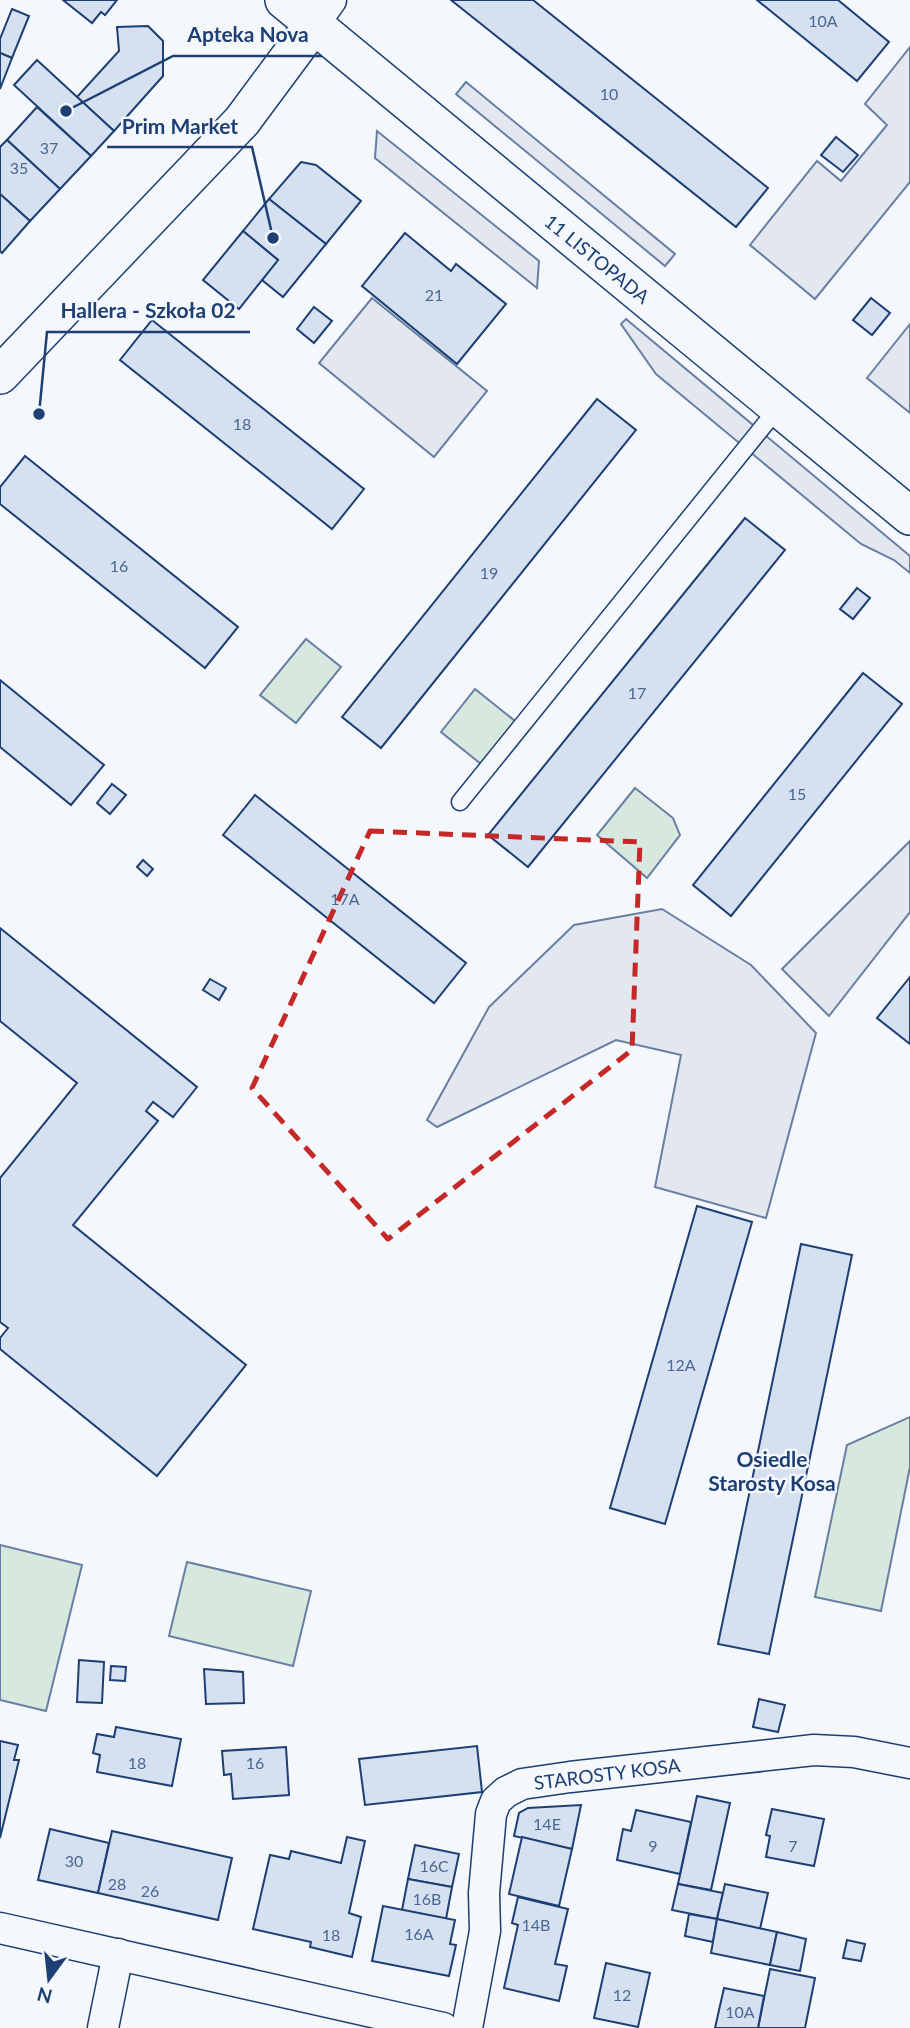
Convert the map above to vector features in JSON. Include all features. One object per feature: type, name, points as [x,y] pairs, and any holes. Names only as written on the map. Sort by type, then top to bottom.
[{"type":"street","name":"11 LISTOPADA","points":[[285,0],[322,12],[404,101],[910,516]]},
{"type":"street","points":[[0,375],[242,121],[322,12]]},
{"type":"street","name":"STAROSTY KOSA","points":[[467,2028],[485,1931],[484,1893],[491,1814],[496,1801],[506,1792],[522,1784],[570,1777],[814,1750],[854,1752],[910,1763]]},
{"type":"street","points":[[0,1928],[443,2028]]},
{"type":"street","points":[[103,2028],[118,1954]]},
{"type":"lane","points":[[460,802],[778,408]]},
{"type":"highlighted area","points":[[370,831],[640,842],[632,1050],[388,1239],[252,1088]]},
{"type":"shaded area","points":[[910,47],[910,182],[815,299],[750,245],[817,161],[841,181],[887,125],[865,104]]},
{"type":"shaded area","points":[[466,82],[675,254],[665,266],[456,94]]},
{"type":"shaded area","points":[[377,131],[539,261],[537,288],[375,158]]},
{"type":"shaded area","points":[[372,298],[487,391],[434,457],[319,363]]},
{"type":"shaded area","points":[[626,319],[910,556],[910,573],[894,560],[861,544],[656,374],[621,324]]},
{"type":"shaded area","points":[[910,324],[910,413],[867,378]]},
{"type":"shaded area","points":[[306,639],[341,667],[296,723],[260,695]]},
{"type":"shaded area","points":[[475,689],[515,721],[481,764],[441,732]]},
{"type":"shaded area","points":[[635,788],[673,818],[680,835],[647,878],[597,835]]},
{"type":"shaded area","points":[[910,841],[910,912],[829,1016],[782,969]]},
{"type":"shaded area","points":[[662,909],[751,965],[816,1033],[766,1218],[655,1187],[681,1055],[616,1040],[437,1127],[427,1120],[489,1007],[574,925]]},
{"type":"shaded area","points":[[910,1417],[910,1467],[881,1611],[815,1597],[847,1445]]},
{"type":"shaded area","points":[[0,1545],[82,1565],[46,1711],[0,1700]]},
{"type":"shaded area","points":[[187,1562],[311,1591],[293,1666],[169,1636]]},
{"type":"building","points":[[63,0],[117,0],[105,15],[101,12],[92,23]]},
{"type":"building","points":[[451,0],[533,0],[768,188],[736,227]]},
{"type":"building","points":[[757,0],[838,0],[889,42],[857,81]]},
{"type":"building","points":[[12,9],[29,16],[12,58],[0,53],[0,39]]},
{"type":"building","points":[[148,26],[163,41],[163,76],[114,131],[77,97],[119,51],[117,27]]},
{"type":"building","points":[[0,53],[12,58],[0,89]]},
{"type":"building","points":[[37,60],[114,131],[91,156],[14,85]]},
{"type":"building","points":[[37,107],[91,156],[60,189],[7,140]]},
{"type":"building","points":[[836,137],[858,155],[843,172],[821,155]]},
{"type":"building","points":[[7,140],[60,189],[30,221],[0,194],[0,147]]},
{"type":"building","points":[[301,162],[316,165],[361,201],[326,244],[269,199]]},
{"type":"building","points":[[0,194],[30,221],[2,253],[0,251]]},
{"type":"building","points":[[269,199],[326,244],[283,297],[262,280],[278,260],[243,231]]},
{"type":"building","points":[[243,231],[278,260],[239,309],[203,280]]},
{"type":"building","points":[[405,233],[451,271],[456,264],[506,304],[457,364],[362,286]]},
{"type":"building","points":[[871,298],[890,313],[872,335],[853,320]]},
{"type":"building","points":[[314,307],[332,321],[314,343],[297,329]]},
{"type":"building","points":[[152,320],[364,489],[332,529],[120,360]]},
{"type":"building","points":[[597,399],[636,430],[381,748],[342,717]]},
{"type":"building","points":[[25,456],[238,627],[205,668],[0,504],[0,487]]},
{"type":"building","points":[[745,518],[785,550],[528,867],[488,835]]},
{"type":"building","points":[[857,588],[870,598],[853,619],[840,609]]},
{"type":"building","points":[[863,673],[902,704],[731,916],[693,885]]},
{"type":"building","points":[[0,680],[104,765],[71,805],[0,747]]},
{"type":"building","points":[[112,784],[126,795],[110,814],[97,803]]},
{"type":"building","points":[[255,795],[466,963],[434,1003],[223,835]]},
{"type":"building","points":[[143,860],[153,869],[147,876],[137,867]]},
{"type":"building","points":[[0,928],[197,1087],[173,1117],[153,1102],[146,1111],[158,1121],[73,1225],[246,1365],[157,1476],[0,1349],[0,1338],[8,1328],[0,1322],[0,1178],[77,1083],[0,1021]]},
{"type":"building","points":[[910,977],[910,1044],[877,1018]]},
{"type":"building","points":[[210,979],[226,988],[219,1000],[203,990]]},
{"type":"building","points":[[697,1206],[752,1222],[665,1524],[610,1508]]},
{"type":"building","points":[[801,1244],[852,1255],[769,1654],[718,1644]]},
{"type":"building","points":[[79,1660],[104,1662],[102,1703],[77,1702]]},
{"type":"building","points":[[111,1666],[126,1667],[125,1681],[110,1680]]},
{"type":"building","points":[[204,1669],[243,1672],[244,1703],[206,1704]]},
{"type":"building","points":[[759,1699],[785,1705],[778,1732],[753,1727]]},
{"type":"building","points":[[116,1727],[181,1739],[172,1786],[97,1772],[100,1755],[93,1753],[97,1734],[114,1737]]},
{"type":"building","points":[[0,1741],[18,1745],[14,1760],[19,1760],[0,1838]]},
{"type":"building","points":[[477,1746],[482,1792],[365,1805],[359,1759]]},
{"type":"building","points":[[286,1747],[289,1795],[233,1799],[231,1774],[224,1775],[222,1751]]},
{"type":"building","points":[[697,1796],[730,1803],[711,1890],[678,1884]]},
{"type":"building","points":[[581,1805],[572,1849],[514,1836],[519,1813],[528,1808]]},
{"type":"building","points":[[772,1809],[824,1819],[814,1866],[766,1857],[770,1836],[766,1835]]},
{"type":"building","points":[[636,1810],[691,1822],[680,1874],[617,1860],[623,1829],[631,1831]]},
{"type":"building","points":[[50,1829],[109,1843],[98,1893],[38,1880]]},
{"type":"building","points":[[112,1831],[232,1858],[218,1920],[98,1893]]},
{"type":"building","points":[[347,1837],[365,1841],[349,1913],[361,1917],[352,1957],[310,1947],[311,1942],[253,1929],[270,1855],[289,1859],[291,1851],[341,1863]]},
{"type":"building","points":[[522,1837],[572,1849],[559,1906],[509,1894]]},
{"type":"building","points":[[415,1845],[459,1854],[452,1887],[408,1879]]},
{"type":"building","points":[[408,1879],[452,1887],[446,1919],[402,1910]]},
{"type":"building","points":[[678,1884],[723,1893],[717,1919],[672,1910]]},
{"type":"building","points":[[725,1884],[768,1893],[760,1929],[717,1919]]},
{"type":"building","points":[[518,1897],[568,1909],[555,1964],[567,1966],[559,2001],[504,1988],[518,1925],[512,1923]]},
{"type":"building","points":[[383,1906],[455,1920],[450,1944],[456,1945],[449,1976],[372,1961]]},
{"type":"building","points":[[689,1914],[717,1919],[713,1942],[685,1936]]},
{"type":"building","points":[[717,1919],[777,1932],[770,1965],[711,1953]]},
{"type":"building","points":[[777,1932],[806,1939],[800,1971],[770,1965]]},
{"type":"building","points":[[847,1940],[865,1944],[861,1961],[843,1958]]},
{"type":"building","points":[[606,1963],[650,1973],[638,2027],[594,2018]]},
{"type":"building","points":[[770,1969],[815,1978],[805,2028],[758,2028]]},
{"type":"building","points":[[724,1988],[764,1996],[758,2028],[715,2028]]},
{"type":"place","name":"Apteka Nova","points":[[66,111]]},
{"type":"place","name":"Prim Market","points":[[273,238]]},
{"type":"place","name":"Hallera - Szkoła 02","points":[[39,414]]},
{"type":"district","name":"Osiedle Starosty Kosa","points":[[772,1472]]}]
